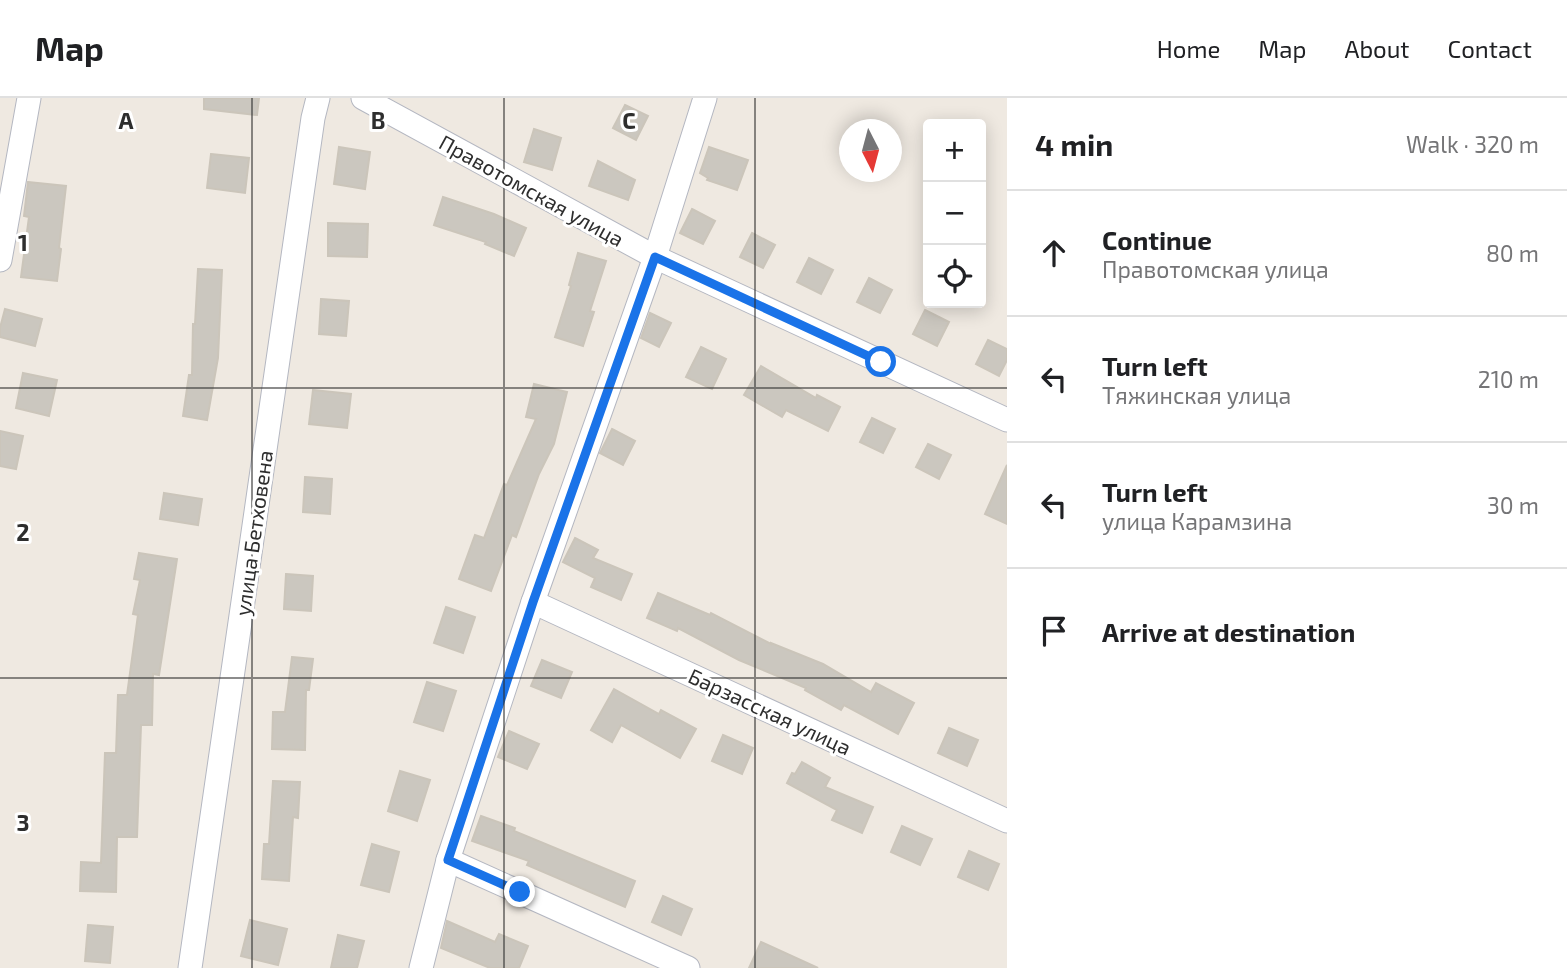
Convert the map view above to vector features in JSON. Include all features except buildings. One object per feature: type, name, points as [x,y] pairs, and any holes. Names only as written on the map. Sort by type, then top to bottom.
[{"type":"street","points":[[0,260],[29,98]]},
{"type":"street","name":"улица Бетховена","points":[[190,968],[318,98]]},
{"type":"street","name":"Правотомская улица","points":[[363,98],[655,257],[1007,420]]},
{"type":"street","points":[[421,968],[448,860],[533,602],[655,257],[705,98]]},
{"type":"street","name":"Барзасская улица","points":[[533,602],[1007,821]]},
{"type":"street","points":[[448,860],[688,968]]},
{"type":"route","points":[[520,892],[448,860],[533,602],[655,257],[881,362]]}]
